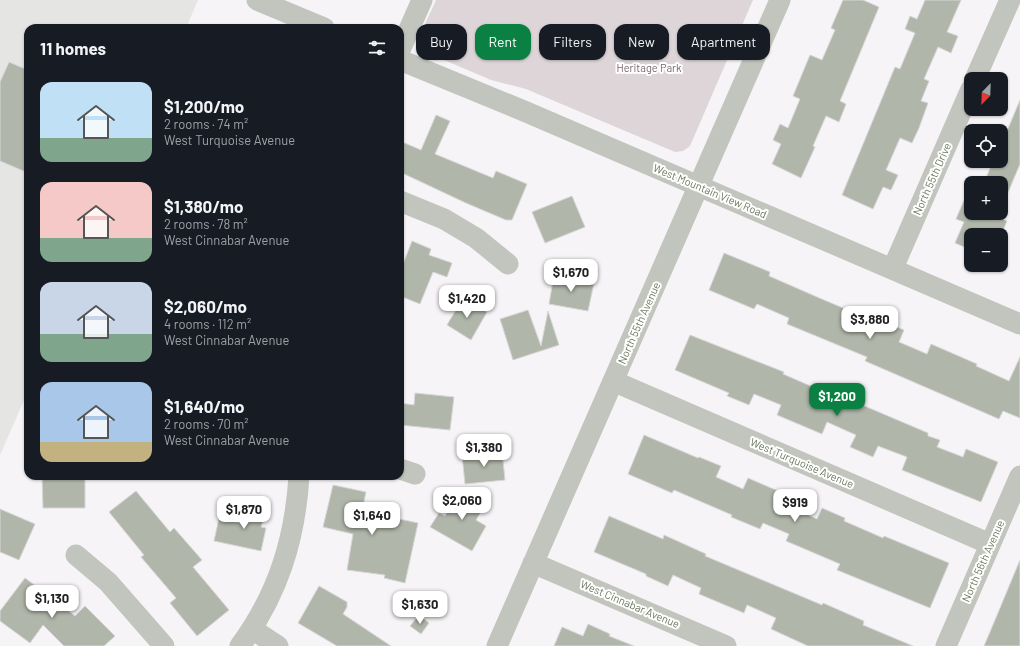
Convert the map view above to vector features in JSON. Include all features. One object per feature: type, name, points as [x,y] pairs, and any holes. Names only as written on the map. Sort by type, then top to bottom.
[{"type":"street","points":[[257,0],[314,24]]},
{"type":"street","points":[[404,41],[422,0]]},
{"type":"street","name":"North 55th Avenue","points":[[497,646],[780,0]]},
{"type":"street","points":[[978,72],[1010,0]]},
{"type":"street","name":"West Mountain View Road","points":[[404,62],[893,268],[1020,324]]},
{"type":"street","name":"North 55th Drive","points":[[893,268],[964,105]]},
{"type":"street","points":[[404,203],[444,219],[463,230],[476,238],[508,264]]},
{"type":"street","name":"West Turquoise Avenue","points":[[613,381],[990,544]]},
{"type":"street","name":"North 56th Avenue","points":[[946,646],[1020,476]]},
{"type":"street","points":[[240,646],[252,629],[276,585],[290,542],[298,480]]},
{"type":"street","points":[[76,555],[108,582],[164,646]]},
{"type":"street","name":"West Cinnabar Avenue","points":[[533,563],[726,646]]},
{"type":"street","points":[[252,629],[278,646]]},
{"type":"shaded area","points":[[0,0],[198,0],[188,24],[24,24],[24,400],[0,455]]},
{"type":"green space","name":"Heritage Park","points":[[436,0],[753,0],[743,24],[677,24],[677,60],[727,60],[690,146],[683,151],[675,152],[526,89],[491,80],[445,60],[467,60],[467,24],[425,24]]},
{"type":"building","points":[[843,0],[863,0],[879,7],[840,101],[846,104],[839,122],[826,116],[813,146],[815,147],[801,178],[772,164],[781,144],[773,140],[780,124],[788,128],[800,99],[793,96],[810,55],[822,60],[835,30],[831,28]]},
{"type":"building","points":[[925,0],[961,0],[947,32],[958,36],[951,53],[938,47],[924,79],[929,81],[921,101],[928,103],[919,128],[912,143],[900,138],[886,170],[898,175],[891,190],[883,187],[873,209],[842,195],[895,67],[900,69],[915,33],[905,29],[910,16],[917,19]]},
{"type":"building","points":[[9,62],[24,68],[24,171],[0,161],[0,82]]},
{"type":"building","points":[[1020,100],[1020,164],[1008,192],[1008,176],[987,176],[990,168],[1008,168],[1008,129]]},
{"type":"building","points":[[436,115],[450,121],[435,154],[493,178],[496,171],[527,184],[512,220],[506,220],[466,203],[404,174],[404,143],[421,150]]},
{"type":"building","points":[[572,196],[585,227],[545,243],[532,212]]},
{"type":"building","points":[[964,200],[964,220],[1007,221],[1004,228],[964,228],[964,247],[955,243],[964,222],[956,219]]},
{"type":"building","points":[[412,241],[431,249],[429,255],[452,263],[447,277],[433,272],[420,304],[404,298],[404,262]]},
{"type":"building","points":[[724,253],[770,272],[769,276],[817,297],[881,324],[882,321],[904,330],[899,342],[927,354],[931,344],[977,364],[976,366],[1009,381],[1020,357],[1020,418],[1003,411],[999,419],[865,361],[867,357],[787,324],[789,318],[757,304],[754,309],[709,290]]},
{"type":"building","points":[[554,275],[594,283],[588,311],[549,304]]},
{"type":"building","points":[[463,298],[487,312],[471,340],[447,325]]},
{"type":"building","points":[[528,310],[541,346],[548,311],[559,345],[513,360],[500,319]]},
{"type":"building","points":[[690,335],[784,372],[783,374],[847,402],[848,399],[928,433],[928,436],[940,440],[937,447],[963,457],[966,449],[998,462],[981,502],[902,470],[907,457],[878,446],[873,457],[850,447],[856,435],[827,422],[822,434],[777,415],[781,405],[754,394],[749,405],[727,396],[729,393],[675,370]]},
{"type":"building","points":[[415,393],[454,397],[450,430],[404,425],[404,404],[414,405]]},
{"type":"building","points":[[644,435],[721,466],[716,477],[743,489],[748,478],[794,498],[790,507],[817,519],[822,508],[845,518],[844,521],[883,538],[884,536],[949,563],[930,608],[837,570],[840,564],[786,541],[789,534],[763,523],[760,529],[674,490],[672,493],[628,474]]},
{"type":"building","points":[[502,451],[505,480],[465,484],[462,455]]},
{"type":"building","points":[[42,480],[85,480],[85,508],[43,508]]},
{"type":"building","points":[[333,485],[366,492],[362,511],[418,523],[405,583],[384,578],[385,575],[347,570],[353,534],[323,527]]},
{"type":"building","points":[[136,491],[170,532],[174,528],[202,560],[193,567],[229,610],[197,636],[170,603],[176,598],[141,557],[144,555],[109,512]]},
{"type":"building","points":[[459,491],[485,505],[476,520],[486,526],[472,551],[430,527],[439,513],[445,516]]},
{"type":"building","points":[[252,503],[267,508],[261,527],[266,528],[261,551],[214,541],[219,518],[245,524]]},
{"type":"building","points":[[0,509],[35,524],[19,560],[0,552]]},
{"type":"building","points":[[609,516],[663,539],[664,535],[706,554],[705,556],[864,621],[863,625],[913,646],[808,646],[771,629],[776,618],[747,605],[744,613],[699,594],[701,588],[673,575],[668,586],[646,576],[646,574],[594,552]]},
{"type":"building","points":[[1020,560],[1020,646],[984,646],[995,620]]},
{"type":"building","points":[[25,578],[75,616],[85,606],[115,636],[104,646],[64,646],[43,625],[30,643],[0,621],[0,611]]},
{"type":"building","points":[[319,586],[347,602],[347,607],[343,614],[391,646],[337,646],[298,623]]},
{"type":"building","points":[[419,615],[429,623],[421,634],[410,626]]},
{"type":"building","points":[[588,624],[610,634],[609,636],[634,646],[554,646],[562,627],[583,636]]}]
